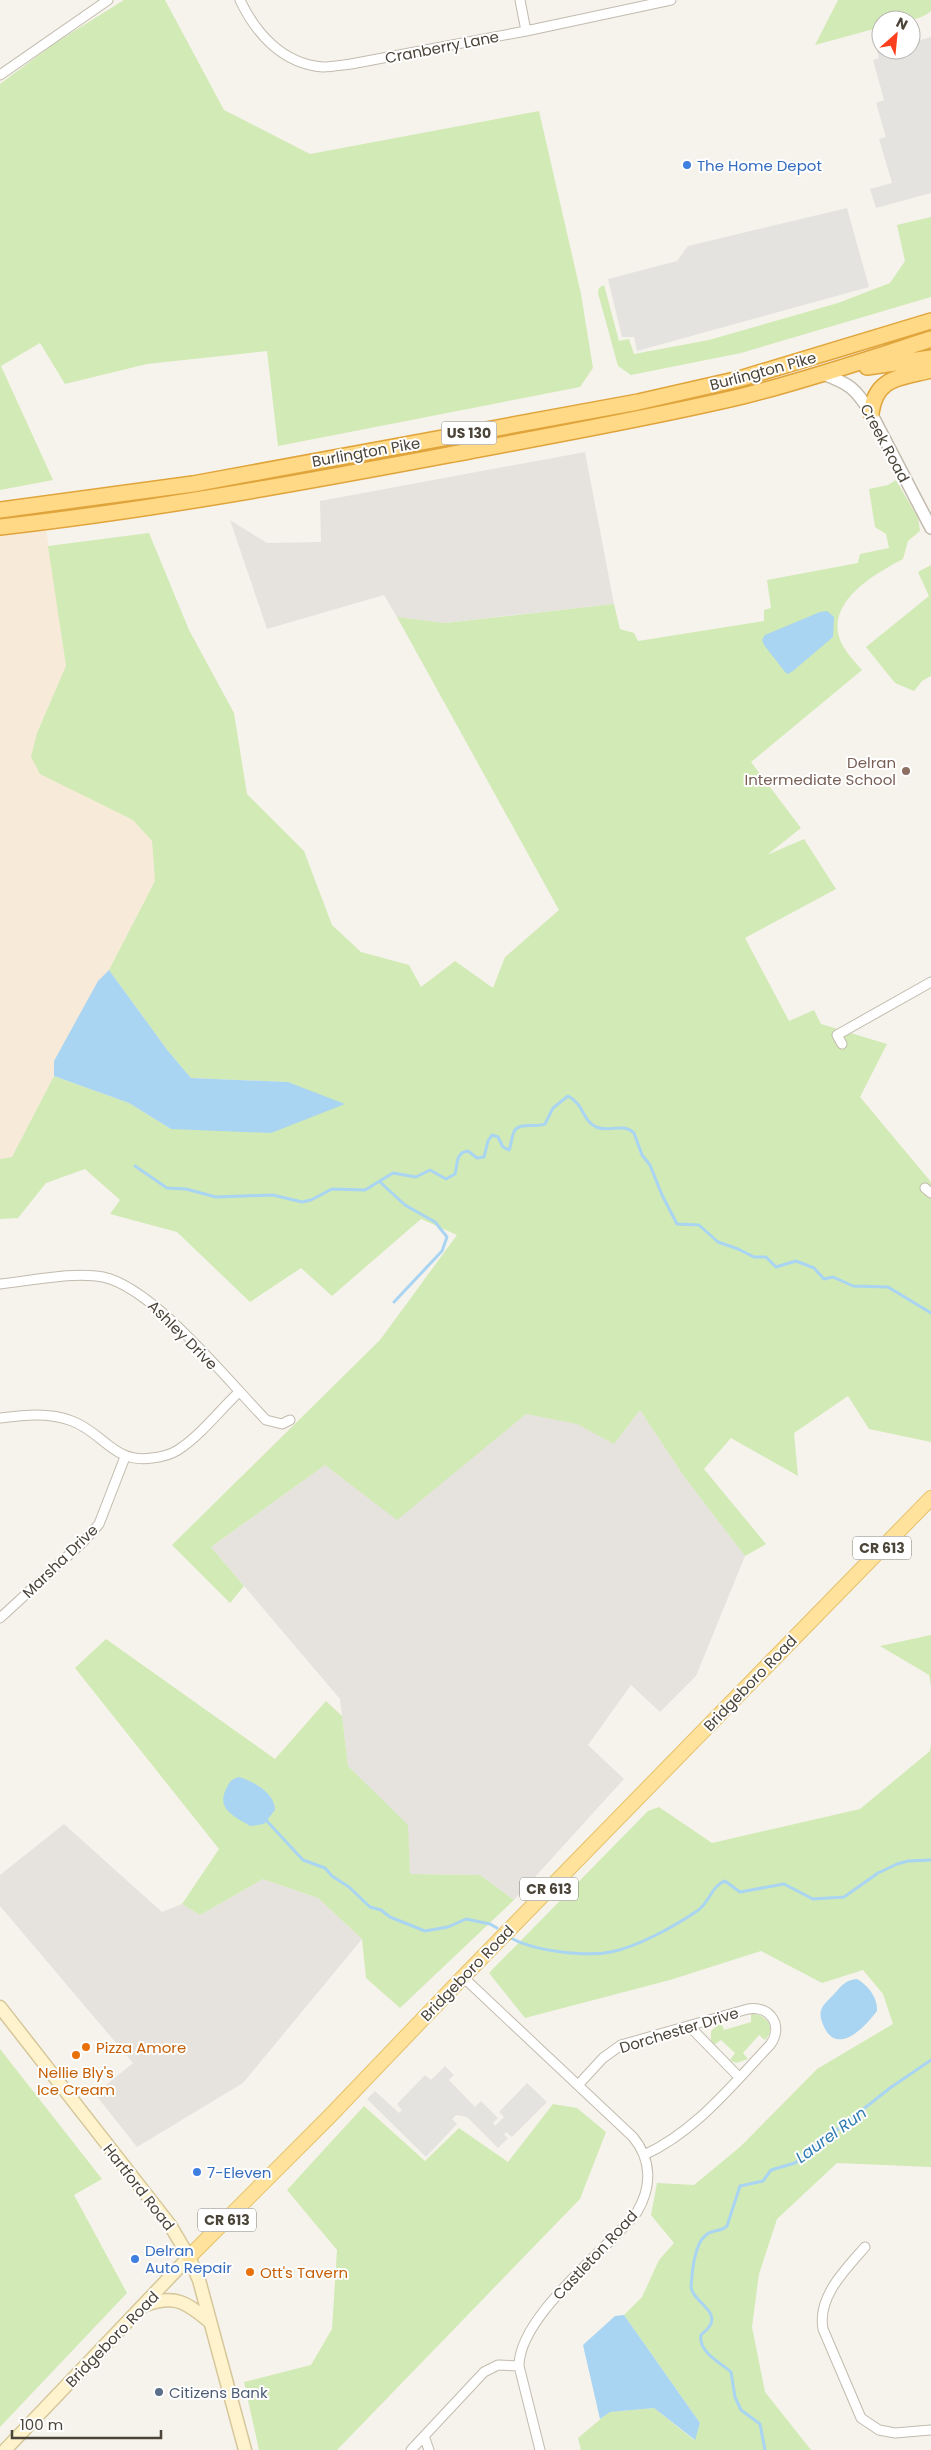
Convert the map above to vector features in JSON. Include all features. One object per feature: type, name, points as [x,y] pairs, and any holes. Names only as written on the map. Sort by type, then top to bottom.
[{"type":"highway","points":[[877,339],[931,316]]},
{"type":"highway","name":"Burlington Pike","points":[[0,510],[193,484],[616,407],[738,379],[877,339],[931,321]]},
{"type":"highway","name":"Burlington Pike","points":[[0,527],[141,510],[286,486],[665,413],[823,374],[931,339]]},
{"type":"highway","points":[[823,374],[931,358]]},
{"type":"highway","points":[[871,413],[873,398],[885,383],[931,370]]},
{"type":"main road","name":"Bridgeboro Road","points":[[5,2450],[189,2257],[329,2117],[463,1977],[931,1498]]},
{"type":"main road","name":"Hartford Road","points":[[0,2006],[158,2210],[189,2257],[199,2280],[245,2450]]},
{"type":"main road","points":[[144,2306],[168,2299],[179,2301],[193,2307],[210,2322]]},
{"type":"street","points":[[0,75],[108,0]]},
{"type":"street","name":"Cranberry Lane","points":[[240,0],[247,17],[265,41],[288,57],[324,67],[350,64],[526,31],[670,0]]},
{"type":"street","points":[[520,0],[526,31]]},
{"type":"street","name":"Creek Road","points":[[823,374],[848,383],[860,396],[871,413],[931,528]]},
{"type":"street","points":[[840,1039],[931,982]]},
{"type":"street","name":"Ashley Drive","points":[[0,1284],[84,1275],[104,1277],[140,1293],[165,1315],[266,1420],[282,1424],[290,1420]]},
{"type":"street","points":[[0,1418],[45,1415],[70,1420],[82,1425],[126,1457],[153,1458],[177,1450],[198,1434],[238,1392]]},
{"type":"street","name":"Marsha Drive","points":[[0,1618],[83,1542],[99,1524],[126,1457]]},
{"type":"street","name":"Castleton Road","points":[[463,1977],[579,2084],[633,2137],[644,2155],[648,2175],[643,2202],[630,2221],[545,2309],[519,2352],[519,2366],[540,2450]]},
{"type":"street","name":"Dorchester Drive","points":[[579,2084],[603,2058],[621,2045],[752,2008],[763,2010],[770,2015],[776,2028],[775,2037],[739,2077],[681,2135],[644,2155]]},
{"type":"street","points":[[693,2026],[695,2032],[739,2077]]},
{"type":"street","points":[[865,2247],[840,2276],[828,2295],[820,2315],[823,2329],[861,2418],[879,2430],[895,2433],[931,2430]]},
{"type":"street","points":[[411,2450],[484,2372],[498,2365],[519,2366]]},
{"type":"street","points":[[424,2436],[429,2450]]},
{"type":"shaded area","points":[[931,37],[931,193],[876,208],[870,189],[892,183],[879,139],[886,137],[876,103],[884,100],[873,60],[921,60],[921,40]]},
{"type":"shaded area","points":[[847,208],[869,287],[637,351],[634,337],[622,337],[608,279],[677,261],[688,246]]},
{"type":"shaded area","points":[[585,452],[614,604],[444,623],[397,617],[384,595],[267,629],[230,520],[267,543],[321,542],[320,501]]},
{"type":"shaded area","points":[[45,522],[66,666],[37,733],[79,793],[133,820],[152,841],[155,881],[12,1157],[0,1159],[0,527]]},
{"type":"shaded area","points":[[640,1410],[683,1475],[745,1556],[696,1676],[660,1712],[631,1685],[588,1745],[624,1779],[514,1900],[480,1875],[410,1874],[407,1825],[348,1766],[340,1699],[211,1547],[325,1465],[397,1519],[526,1414],[578,1424],[614,1444]]},
{"type":"shaded area","points":[[64,1824],[162,1912],[182,1904],[200,1915],[263,1879],[318,1898],[362,1939],[243,2083],[137,2147],[95,2094],[133,2063],[0,1906],[0,1875]]},
{"type":"shaded area","points":[[445,2066],[454,2075],[449,2080],[475,2107],[481,2101],[498,2118],[493,2123],[495,2126],[504,2117],[499,2112],[527,2083],[547,2102],[512,2137],[506,2132],[504,2135],[508,2138],[498,2148],[467,2117],[456,2115],[452,2119],[457,2124],[426,2157],[367,2099],[375,2091],[399,2113],[402,2110],[397,2104],[425,2075],[431,2080]]},
{"type":"green space","points":[[124,0],[165,0],[224,110],[310,154],[539,111],[581,294],[593,368],[580,387],[278,446],[267,351],[147,364],[65,384],[40,343],[1,366],[53,480],[0,490],[0,84],[55,43]]},
{"type":"green space","points":[[838,0],[931,0],[931,11],[921,17],[921,10],[871,10],[871,30],[815,45]]},
{"type":"green space","points":[[931,217],[931,297],[741,353],[631,375],[618,366],[598,293],[599,288],[604,285],[619,341],[629,339],[634,354],[709,340],[838,303],[890,283],[905,261],[897,225]]},
{"type":"green space","points":[[896,480],[918,518],[920,531],[908,541],[903,559],[865,582],[844,604],[839,617],[838,631],[843,646],[862,670],[751,762],[801,828],[767,855],[804,839],[836,889],[745,938],[789,1021],[814,1010],[821,1024],[887,1044],[860,1097],[931,1182],[931,1442],[869,1429],[848,1396],[794,1433],[798,1476],[731,1438],[704,1469],[766,1544],[745,1556],[683,1475],[640,1410],[614,1444],[577,1424],[526,1414],[397,1520],[325,1465],[211,1547],[244,1586],[230,1603],[172,1545],[380,1340],[457,1235],[421,1219],[332,1296],[301,1268],[250,1302],[177,1232],[110,1214],[120,1200],[85,1169],[46,1183],[18,1218],[0,1219],[0,1159],[12,1157],[54,1076],[129,1103],[171,1129],[288,1082],[191,1078],[168,1051],[109,970],[155,881],[152,841],[133,820],[40,774],[31,757],[37,733],[66,666],[48,546],[149,533],[189,630],[234,713],[247,794],[304,851],[332,925],[361,952],[409,965],[421,987],[455,961],[493,988],[505,957],[559,910],[397,617],[445,623],[614,604],[620,629],[634,633],[638,641],[764,621],[764,610],[771,608],[767,580],[858,563],[860,554],[889,548],[886,534],[875,527],[869,489],[888,485]]},
{"type":"green space","points":[[931,565],[931,676],[922,681],[914,691],[895,683],[866,647],[929,596],[918,572]]},
{"type":"green space","points":[[931,1635],[931,1686],[929,1675],[880,1646]]},
{"type":"green space","points":[[106,1639],[275,1759],[326,1701],[342,1716],[348,1766],[408,1825],[410,1874],[480,1875],[514,1900],[400,2008],[366,1978],[362,1939],[318,1898],[263,1879],[200,1915],[182,1904],[219,1849],[75,1668]]},
{"type":"green space","points":[[931,1745],[931,2167],[837,2163],[777,2219],[759,2274],[752,2327],[765,2392],[811,2450],[581,2450],[578,2438],[609,2412],[654,2408],[694,2440],[700,2423],[624,2315],[642,2297],[659,2260],[674,2243],[651,2215],[657,2183],[694,2185],[740,2147],[817,2069],[893,2024],[883,1994],[863,1970],[822,1983],[761,1951],[670,1980],[525,2018],[489,1973],[648,1811],[659,1807],[712,1843],[860,1809],[930,1751]]},
{"type":"green space","points":[[751,2014],[761,2016],[768,2022],[770,2026],[769,2035],[765,2040],[759,2035],[743,2053],[748,2059],[736,2063],[730,2060],[735,2053],[721,2040],[714,2045],[711,2040],[711,2031],[721,2022],[724,2030],[751,2022]]},
{"type":"green space","points":[[0,2049],[102,2179],[74,2195],[127,2293],[0,2427]]},
{"type":"green space","points":[[553,2104],[577,2108],[606,2132],[580,2199],[337,2450],[259,2450],[244,2382],[311,2365],[332,2329],[337,2250],[287,2190],[364,2106],[425,2161],[459,2128],[508,2162]]},
{"type":"water","points":[[827,611],[834,617],[833,637],[788,674],[764,645],[762,640],[765,635],[820,612]]},
{"type":"water","points":[[109,970],[168,1051],[191,1078],[288,1082],[345,1104],[271,1133],[171,1129],[129,1103],[54,1076],[54,1061],[98,981]]},
{"type":"water","points":[[239,1777],[251,1781],[271,1798],[275,1810],[264,1824],[250,1826],[228,1811],[225,1806],[223,1801],[227,1787],[232,1780]]},
{"type":"water","points":[[857,1979],[872,1992],[876,2001],[877,2011],[859,2031],[844,2039],[836,2039],[824,2027],[821,2010],[842,1985],[850,1980]]},
{"type":"water","points":[[624,2315],[700,2423],[695,2440],[654,2408],[610,2412],[600,2419],[583,2345],[615,2316]]},
{"type":"waterway","points":[[135,1166],[167,1188],[186,1189],[216,1197],[273,1195],[302,1202],[311,1200],[332,1189],[365,1190],[393,1173],[416,1177],[430,1170],[446,1179],[455,1174],[461,1154],[468,1151],[477,1158],[484,1157],[488,1141],[492,1135],[498,1137],[503,1147],[509,1150],[515,1130],[521,1126],[545,1124],[553,1108],[568,1096],[577,1103],[591,1124],[596,1127],[601,1129],[625,1128],[634,1133],[642,1155],[650,1165],[662,1195],[677,1224],[699,1225],[718,1242],[754,1257],[766,1257],[776,1267],[796,1261],[814,1268],[824,1279],[833,1277],[853,1286],[888,1287],[931,1313]]},
{"type":"waterway","points":[[380,1182],[405,1205],[435,1222],[447,1237],[442,1251],[394,1302]]},
{"type":"waterway","points":[[265,1819],[303,1860],[325,1868],[370,1907],[381,1910],[390,1917],[425,1931],[448,1927],[466,1919],[490,1924],[497,1928]]},
{"type":"waterway","points":[[511,1938],[521,1943],[560,1952],[588,1954],[611,1952],[644,1941],[688,1917],[701,1908],[716,1887],[725,1881],[740,1892],[784,1884],[813,1899],[844,1897],[878,1873],[897,1864],[908,1861],[931,1860]]},
{"type":"waterway","name":"Laurel Run","points":[[765,2450],[760,2424],[741,2410],[735,2397],[731,2372],[716,2361],[703,2347],[701,2335],[712,2321],[709,2311],[696,2297],[691,2287],[696,2252],[706,2235],[727,2226],[740,2186],[763,2181],[771,2170],[795,2163],[890,2088],[931,2060]]},
{"type":"place","name":"The Home Depot","points":[[687,165]]},
{"type":"place","name":"Delran Intermediate School","points":[[906,771]]},
{"type":"place","name":"Pizza Amore","points":[[86,2047]]},
{"type":"place","name":"Nellie Bly's Ice Cream","points":[[76,2055]]},
{"type":"place","name":"7-Eleven","points":[[197,2172]]},
{"type":"place","name":"Delran Auto Repair","points":[[135,2259]]},
{"type":"place","name":"Ott's Tavern","points":[[250,2272]]},
{"type":"place","name":"Citizens Bank","points":[[159,2392]]}]
